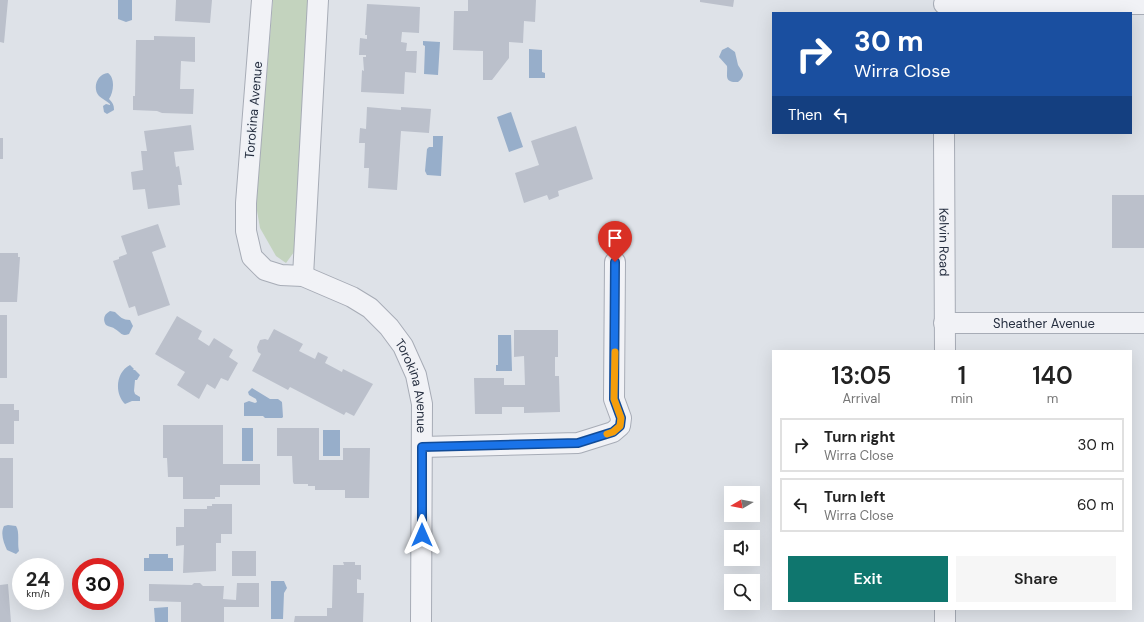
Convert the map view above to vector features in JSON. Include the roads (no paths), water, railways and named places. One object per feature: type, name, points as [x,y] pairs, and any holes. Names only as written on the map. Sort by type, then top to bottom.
[{"type":"street","name":"Torokina Avenue","points":[[262,0],[246,203],[246,231],[252,257],[265,270],[281,275],[303,276],[352,297],[370,308],[389,326],[403,346],[416,376],[422,404],[421,622]]},
{"type":"street","points":[[303,276],[318,0]]},
{"type":"street","points":[[944,6],[1144,4]]},
{"type":"street","name":"Kelvin Road","points":[[944,134],[944,350]]},
{"type":"street","points":[[422,447],[578,443],[613,432],[620,426],[621,418],[614,399],[615,262]]},
{"type":"street","name":"Sheather Avenue","points":[[944,323],[1144,322]]},
{"type":"street","points":[[945,610],[945,622]]},
{"type":"water","points":[[118,0],[132,0],[132,20],[126,22],[118,19]]},
{"type":"water","points":[[423,41],[440,42],[438,75],[424,74],[425,46],[423,45]]},
{"type":"water","points":[[728,47],[735,52],[738,65],[743,74],[741,80],[738,82],[728,80],[727,66],[719,57],[722,50]]},
{"type":"water","points":[[529,49],[542,50],[542,72],[545,73],[545,78],[529,78]]},
{"type":"water","points":[[108,73],[113,81],[113,89],[109,99],[113,104],[114,110],[107,114],[104,112],[103,106],[110,104],[99,96],[96,85],[101,76]]},
{"type":"water","points":[[511,112],[523,147],[509,152],[497,117]]},
{"type":"water","points":[[433,136],[443,136],[441,176],[427,175],[425,171],[427,149],[429,147],[433,147]]},
{"type":"water","points":[[110,311],[115,312],[123,319],[130,320],[133,326],[129,334],[123,335],[114,328],[106,325],[104,318]]},
{"type":"water","points":[[498,335],[511,335],[512,371],[496,371],[496,365],[498,365]]},
{"type":"water","points":[[130,365],[134,369],[133,370],[140,375],[137,380],[135,380],[134,391],[135,394],[140,397],[140,401],[132,401],[125,404],[119,394],[118,383],[122,372]]},
{"type":"water","points":[[252,388],[270,399],[278,399],[282,402],[283,417],[265,418],[263,416],[244,416],[244,403],[249,401],[255,403],[257,402],[256,399],[249,395],[248,392]]},
{"type":"water","points":[[242,428],[253,428],[253,461],[242,461]]},
{"type":"water","points":[[323,430],[340,430],[340,456],[323,456]]},
{"type":"water","points":[[4,526],[16,526],[17,528],[19,551],[16,554],[7,550],[2,535]]},
{"type":"water","points":[[149,554],[168,554],[168,558],[173,558],[173,571],[144,571],[144,558],[149,558]]},
{"type":"water","points":[[271,581],[284,581],[287,588],[284,593],[283,619],[271,619]]},
{"type":"water","points":[[168,607],[168,622],[155,622],[154,608]]}]
